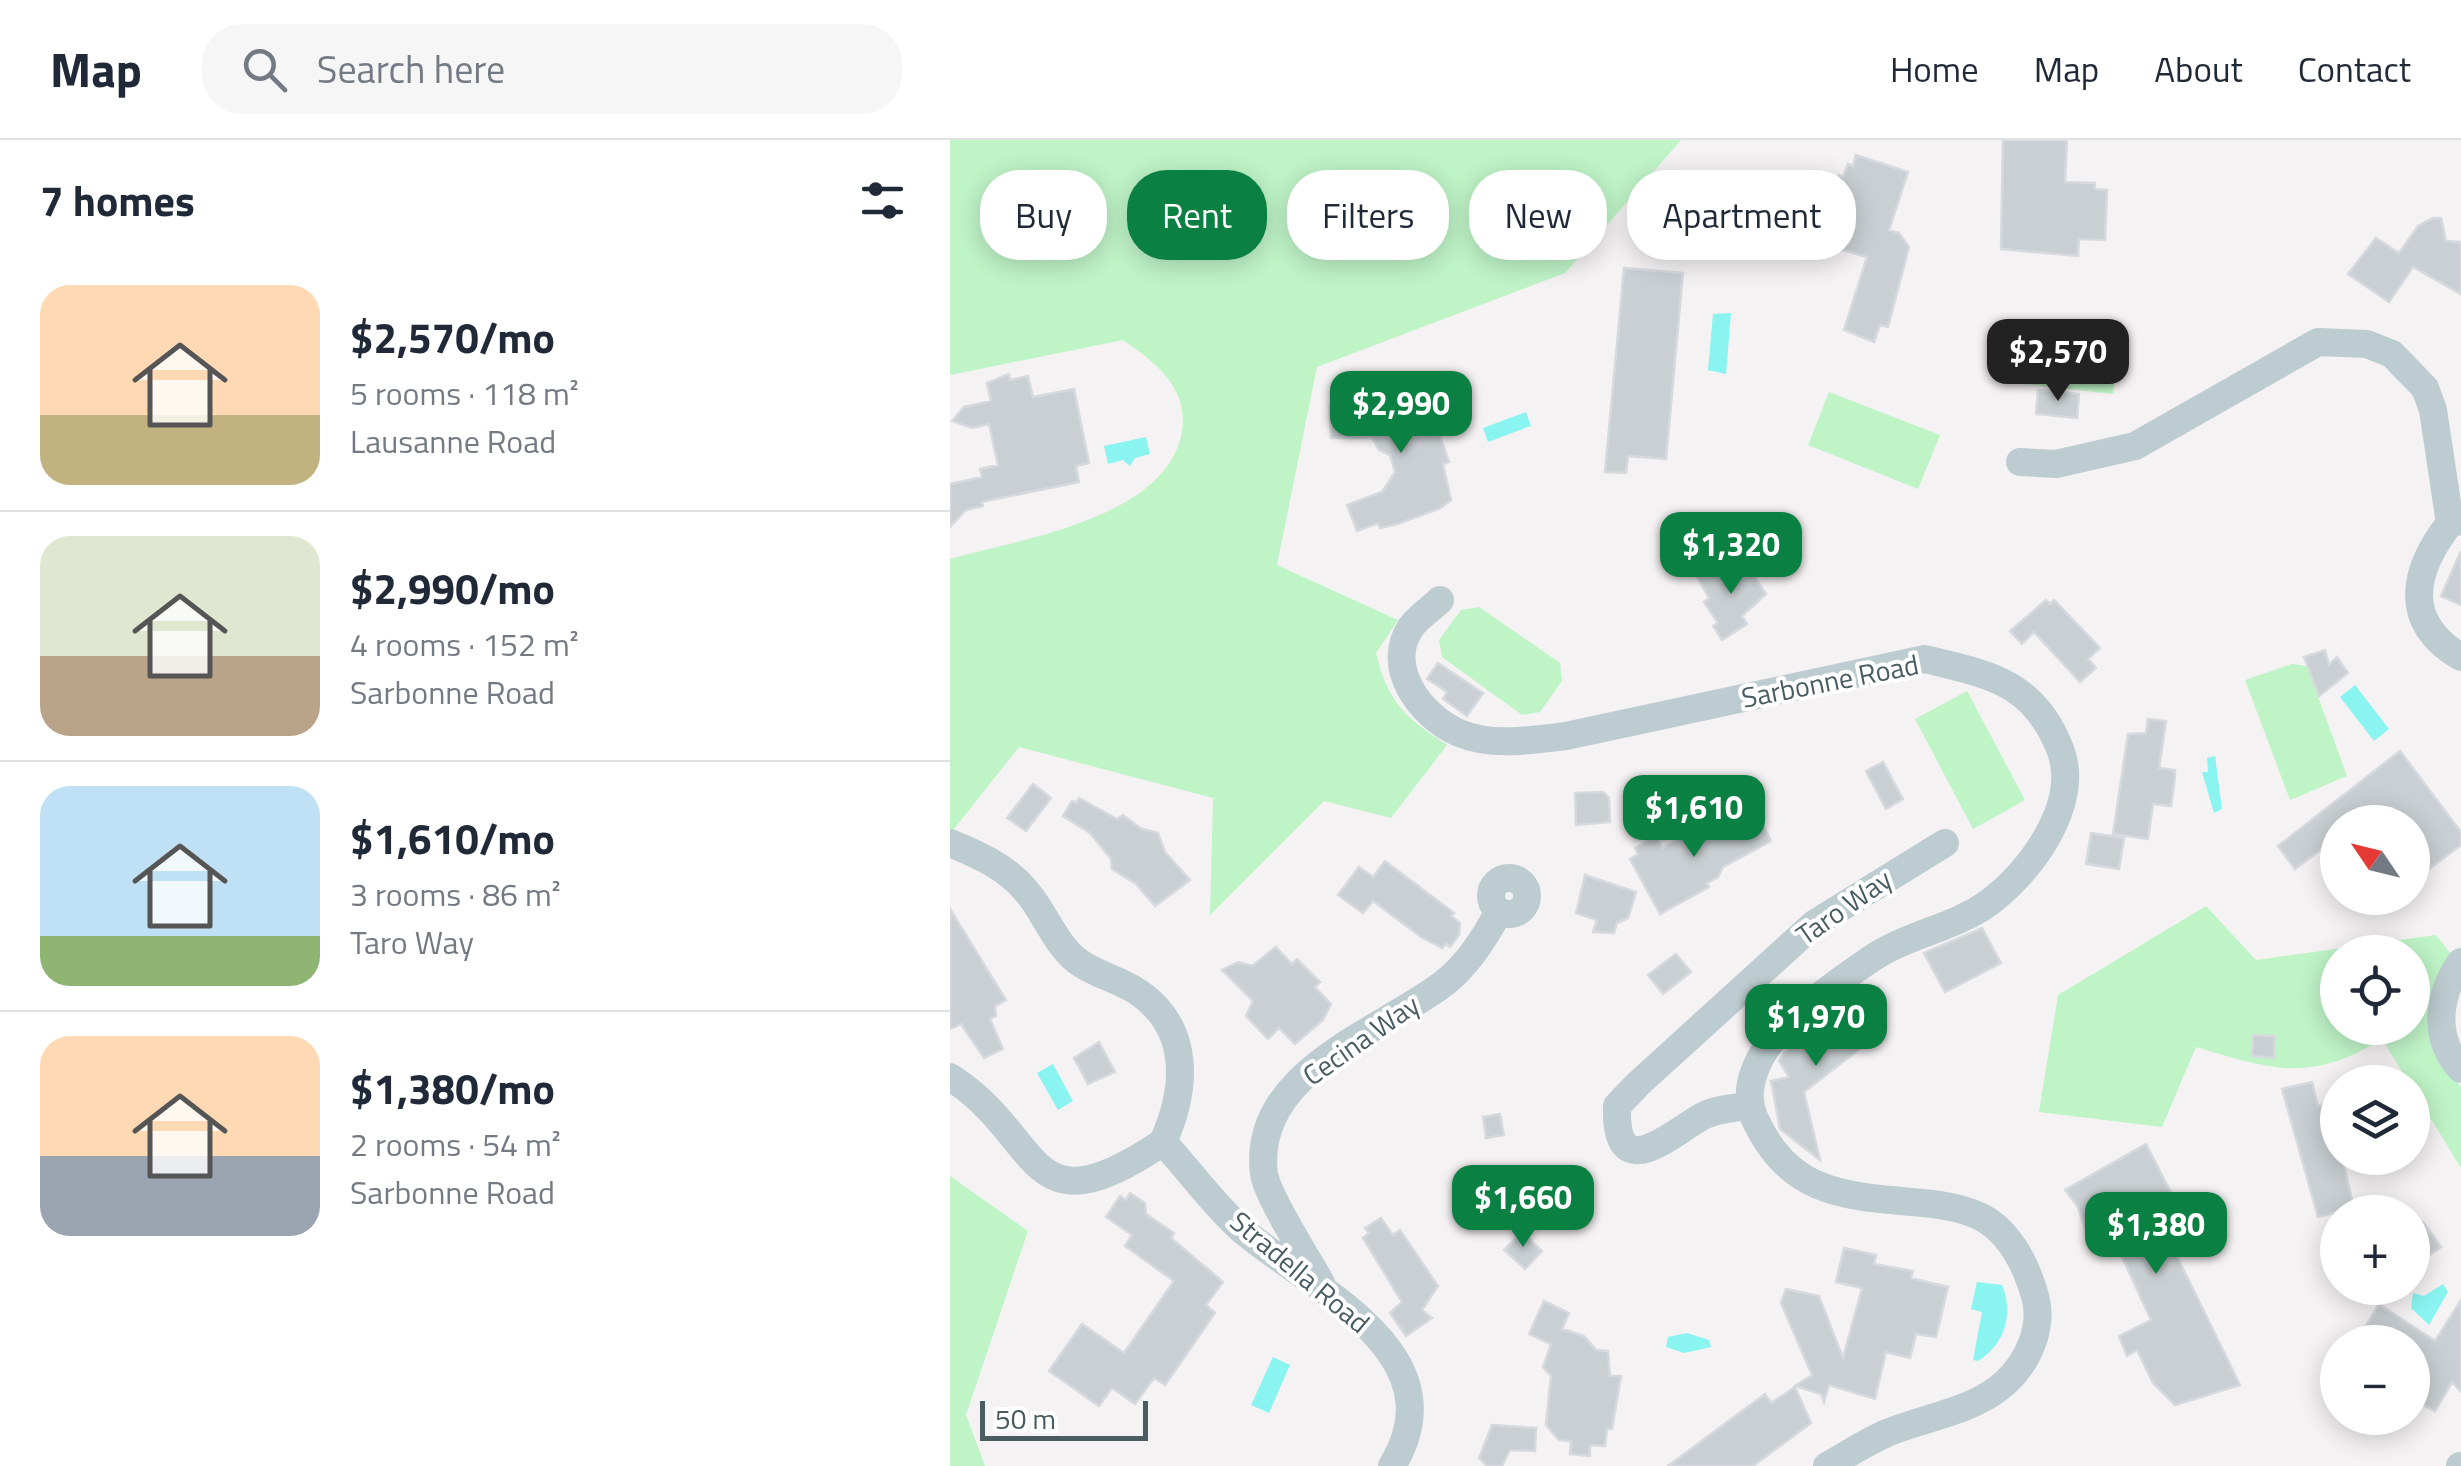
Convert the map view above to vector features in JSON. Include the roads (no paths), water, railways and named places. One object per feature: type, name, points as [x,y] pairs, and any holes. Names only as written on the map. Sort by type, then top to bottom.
[{"type":"street","points":[[2020,462],[2056,464],[2135,446],[2318,342],[2367,344],[2392,354],[2425,388],[2433,410],[2455,522],[2430,548],[2418,580],[2420,608],[2431,633],[2461,657]]},
{"type":"street","name":"Sarbonne Road","points":[[1440,600],[1412,625],[1402,646],[1401,668],[1414,697],[1460,734],[1512,742],[1566,736],[1925,659],[1980,672],[2020,690],[2048,717],[2064,760],[2060,803],[2045,842],[1986,904],[1873,957],[1783,1029],[1762,1053],[1752,1082],[1750,1106]]},
{"type":"street","points":[[950,843],[1006,870],[1028,892],[1076,960],[1136,989],[1175,1031],[1182,1064],[1178,1111],[1164,1142],[1096,1181],[1066,1180],[1035,1168],[990,1110],[950,1077]]},
{"type":"street","name":"Taro Way","points":[[1750,1106],[1705,1114],[1654,1150],[1639,1150],[1625,1141],[1616,1125],[1617,1106],[1638,1084],[1814,924],[1944,843]]},
{"type":"street","name":"Cecina Way","points":[[1327,1294],[1264,1178],[1264,1139],[1278,1104],[1308,1072],[1446,982],[1469,958],[1499,911]]},
{"type":"street","points":[[2461,962],[2446,986],[2441,1011],[2442,1038],[2461,1069]]},
{"type":"street","points":[[1750,1106],[1766,1145],[1790,1170],[1818,1188],[1948,1206],[1986,1220],[2013,1246],[2031,1280],[2040,1310],[2029,1355],[2004,1384],[1973,1403],[1886,1434],[1827,1466]]},
{"type":"street","name":"Stradella Road","points":[[1164,1142],[1239,1227],[1327,1294],[1400,1362],[1411,1394],[1412,1420],[1392,1466]]},
{"type":"water","points":[[1731,313],[1726,374],[1708,370],[1713,314]]},
{"type":"water","points":[[1526,412],[1531,426],[1488,442],[1483,428]]},
{"type":"water","points":[[1146,437],[1150,454],[1135,458],[1130,466],[1123,460],[1108,464],[1104,446]]},
{"type":"water","points":[[2355,685],[2389,729],[2374,741],[2340,697]]},
{"type":"water","points":[[2215,756],[2222,809],[2214,813],[2202,772],[2208,772],[2207,758]]},
{"type":"water","points":[[1053,1064],[1073,1101],[1058,1110],[1037,1073]]},
{"type":"water","points":[[1977,1282],[2002,1285],[2007,1306],[2001,1337],[1978,1361],[1973,1360],[1982,1312],[1971,1309]]},
{"type":"water","points":[[2443,1284],[2448,1292],[2429,1325],[2411,1308],[2430,1305],[2430,1292]]},
{"type":"water","points":[[1687,1333],[1709,1340],[1711,1347],[1684,1353],[1666,1347],[1668,1337]]},
{"type":"water","points":[[1273,1357],[1290,1365],[1269,1413],[1251,1405]]}]
